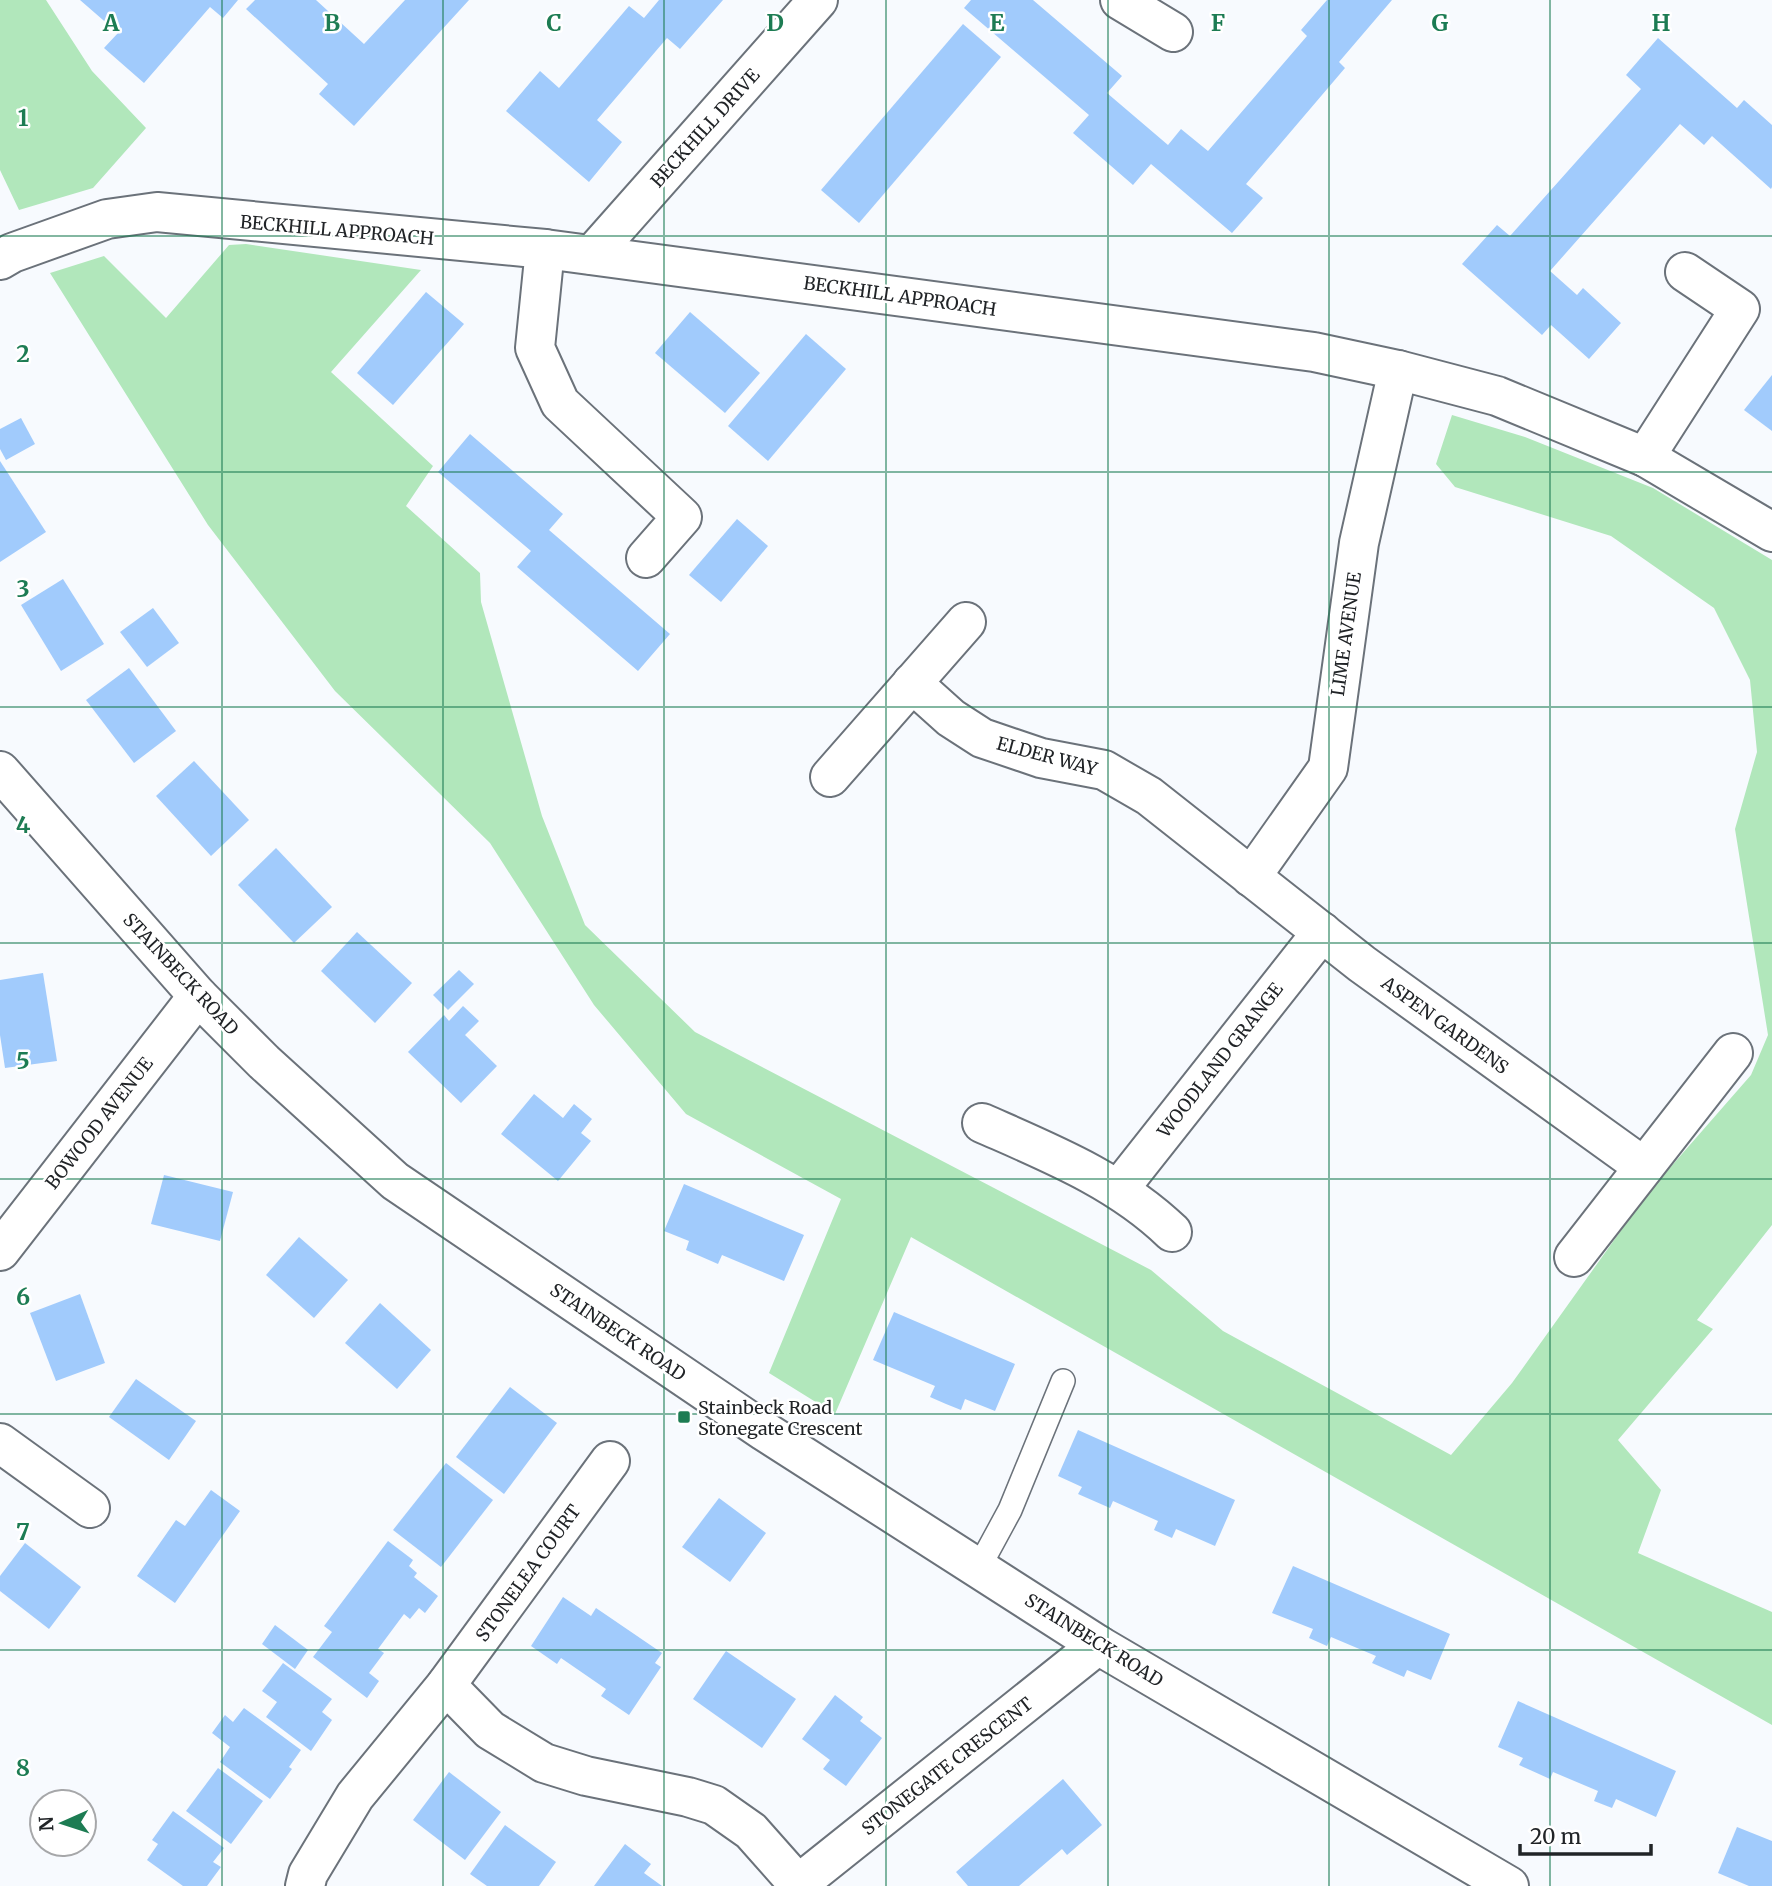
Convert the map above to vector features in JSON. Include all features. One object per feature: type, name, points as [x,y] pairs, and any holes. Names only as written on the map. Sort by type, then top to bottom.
[{"type":"street","name":"BECKHILL DRIVE","points":[[592,255],[818,0]]},
{"type":"street","points":[[1120,0],[1173,32]]},
{"type":"street","name":"BECKHILL APPROACH","points":[[0,260],[12,253],[107,219],[157,212],[545,249],[1314,352],[1398,370],[1497,396],[1645,457],[1772,532]]},
{"type":"street","points":[[545,249],[535,348],[560,403],[682,517],[646,558]]},
{"type":"street","points":[[1645,457],[1740,309],[1685,272]]},
{"type":"street","name":"LIME AVENUE","points":[[1251,877],[1328,768],[1359,543],[1398,370]]},
{"type":"street","points":[[830,777],[966,622]]},
{"type":"street","name":"ELDER WAY","points":[[912,683],[951,718],[982,738],[1041,758],[1104,771],[1127,783],[1149,796],[1251,877]]},
{"type":"street","name":"STAINBECK ROAD","points":[[0,771],[198,996],[264,1062],[395,1181],[764,1431],[1098,1646],[1509,1886]]},
{"type":"street","name":"ASPEN GARDENS","points":[[1251,877],[1479,1050],[1644,1167]]},
{"type":"street","name":"WOODLAND GRANGE","points":[[1119,1189],[1321,932]]},
{"type":"street","name":"BOWOOD AVENUE","points":[[0,1251],[198,996]]},
{"type":"street","points":[[1574,1257],[1734,1053]]},
{"type":"street","points":[[982,1123],[1056,1156],[1119,1189],[1147,1208],[1172,1232]]},
{"type":"street","points":[[0,1443],[89,1508]]},
{"type":"street","name":"STONELEA COURT","points":[[305,1886],[308,1874],[355,1796],[446,1685],[610,1461]]},
{"type":"street","name":"STONEGATE CRESCENT","points":[[797,1885],[1098,1646]]},
{"type":"street","points":[[446,1685],[490,1730],[544,1763],[586,1776],[714,1805],[751,1830],[797,1885]]},
{"type":"lane","points":[[978,1569],[1010,1510],[1063,1381]]},
{"type":"green space","points":[[0,0],[46,0],[92,71],[146,128],[93,188],[19,210],[0,170]]},
{"type":"green space","points":[[246,244],[421,270],[331,372],[433,466],[406,506],[480,573],[481,602],[542,816],[585,925],[695,1032],[1151,1270],[1223,1331],[1451,1455],[1512,1383],[1647,1194],[1751,1075],[1768,1035],[1735,829],[1757,752],[1750,680],[1714,608],[1611,536],[1455,487],[1436,464],[1452,415],[1525,437],[1653,488],[1772,560],[1772,1225],[1697,1320],[1713,1329],[1618,1440],[1661,1490],[1638,1553],[1772,1612],[1772,1725],[911,1237],[835,1414],[769,1373],[841,1199],[686,1114],[594,1005],[490,843],[335,691],[208,525],[50,273],[104,256],[166,318],[229,245]]},
{"type":"building","points":[[80,0],[238,0],[223,18],[210,7],[144,83],[104,48],[118,33]]},
{"type":"building","points":[[255,0],[316,0],[364,44],[405,0],[469,0],[354,126],[319,94],[328,84],[246,9]]},
{"type":"building","points":[[659,0],[723,0],[680,49],[667,38],[597,120],[622,142],[589,182],[506,111],[540,71],[559,88],[629,6],[644,18]]},
{"type":"building","points":[[971,0],[1033,0],[1122,76],[1107,93],[1168,145],[1181,129],[1208,151],[1307,36],[1301,30],[1327,0],[1392,0],[1339,62],[1345,68],[1246,184],[1263,198],[1232,233],[1151,164],[1133,185],[1073,133],[1089,115],[964,8]]},
{"type":"building","points":[[963,24],[1001,57],[859,223],[821,190]]},
{"type":"building","points":[[1658,38],[1737,108],[1744,100],[1772,125],[1772,187],[1771,189],[1712,136],[1704,145],[1680,124],[1550,271],[1577,295],[1583,288],[1621,323],[1589,359],[1551,325],[1542,335],[1462,264],[1497,225],[1510,236],[1641,89],[1626,75]]},
{"type":"building","points":[[426,292],[464,324],[393,405],[357,373]]},
{"type":"building","points":[[690,312],[760,373],[725,413],[655,353]]},
{"type":"building","points":[[806,334],[846,369],[768,461],[728,426]]},
{"type":"building","points":[[1772,375],[1772,431],[1744,410]]},
{"type":"building","points":[[21,418],[35,444],[6,460],[0,449],[0,429]]},
{"type":"building","points":[[470,434],[563,514],[549,530],[670,634],[638,671],[517,567],[531,551],[438,472]]},
{"type":"building","points":[[0,461],[46,532],[0,562]]},
{"type":"building","points":[[737,519],[768,546],[721,602],[689,575]]},
{"type":"building","points":[[63,579],[104,644],[61,671],[21,605]]},
{"type":"building","points":[[153,608],[179,643],[147,667],[120,632]]},
{"type":"building","points":[[129,668],[176,731],[134,763],[86,700]]},
{"type":"building","points":[[194,761],[249,820],[211,856],[156,796]]},
{"type":"building","points":[[276,848],[332,907],[294,943],[238,885]]},
{"type":"building","points":[[357,932],[412,983],[375,1023],[321,971]]},
{"type":"building","points":[[459,970],[474,984],[448,1010],[433,995]]},
{"type":"building","points":[[43,973],[57,1061],[5,1068],[0,1035],[0,980]]},
{"type":"building","points":[[463,1006],[479,1021],[465,1035],[497,1066],[461,1103],[408,1052],[444,1015],[449,1021]]},
{"type":"building","points":[[534,1094],[563,1118],[574,1104],[592,1119],[581,1133],[591,1141],[558,1181],[501,1134]]},
{"type":"building","points":[[164,1175],[233,1192],[220,1241],[151,1224]]},
{"type":"building","points":[[684,1184],[804,1235],[784,1281],[722,1255],[718,1264],[686,1250],[689,1241],[664,1231]]},
{"type":"building","points":[[299,1237],[348,1280],[314,1318],[266,1275]]},
{"type":"building","points":[[80,1294],[105,1363],[56,1381],[30,1313]]},
{"type":"building","points":[[380,1303],[431,1350],[397,1389],[345,1343]]},
{"type":"building","points":[[894,1312],[1015,1364],[995,1411],[965,1399],[961,1410],[946,1404],[930,1397],[935,1386],[873,1360]]},
{"type":"building","points":[[136,1379],[196,1421],[169,1460],[109,1417]]},
{"type":"building","points":[[510,1387],[557,1423],[504,1494],[456,1457]]},
{"type":"building","points":[[1078,1430],[1235,1500],[1215,1546],[1176,1529],[1172,1538],[1154,1530],[1158,1521],[1113,1501],[1110,1508],[1078,1494],[1082,1487],[1058,1476]]},
{"type":"building","points":[[446,1463],[493,1500],[441,1567],[393,1530]]},
{"type":"building","points":[[211,1490],[240,1511],[175,1603],[137,1576],[176,1520],[185,1526]]},
{"type":"building","points":[[719,1498],[766,1533],[730,1582],[682,1547]]},
{"type":"building","points":[[388,1541],[413,1560],[409,1566],[417,1573],[414,1577],[438,1596],[425,1613],[419,1608],[410,1619],[404,1614],[378,1649],[384,1653],[369,1673],[379,1681],[367,1698],[313,1657],[332,1632],[324,1626]]},
{"type":"building","points":[[25,1543],[81,1587],[49,1629],[0,1591],[0,1576]]},
{"type":"building","points":[[1293,1566],[1450,1634],[1431,1680],[1407,1670],[1404,1677],[1372,1663],[1376,1656],[1331,1637],[1327,1646],[1309,1638],[1313,1629],[1272,1613]]},
{"type":"building","points":[[563,1597],[591,1616],[596,1608],[662,1653],[655,1663],[661,1667],[629,1715],[601,1696],[606,1689],[561,1658],[557,1664],[531,1646]]},
{"type":"building","points":[[275,1625],[308,1650],[295,1669],[262,1644]]},
{"type":"building","points":[[726,1651],[796,1699],[762,1748],[693,1699]]},
{"type":"building","points":[[283,1663],[332,1699],[322,1712],[332,1720],[311,1751],[266,1717],[277,1702],[262,1691]]},
{"type":"building","points":[[835,1695],[863,1717],[860,1721],[882,1738],[846,1786],[823,1769],[830,1760],[802,1739]]},
{"type":"building","points":[[1518,1701],[1676,1771],[1656,1817],[1616,1799],[1612,1808],[1594,1801],[1598,1791],[1553,1772],[1550,1779],[1519,1765],[1523,1758],[1498,1747]]},
{"type":"building","points":[[244,1708],[301,1750],[289,1767],[292,1769],[270,1799],[220,1762],[230,1747],[212,1733],[225,1715],[233,1722]]},
{"type":"building","points":[[218,1768],[263,1801],[231,1844],[186,1811]]},
{"type":"building","points":[[449,1772],[501,1812],[465,1860],[413,1820]]},
{"type":"building","points":[[1063,1779],[1102,1825],[1067,1855],[1062,1849],[1019,1886],[968,1886],[956,1872]]},
{"type":"building","points":[[173,1811],[224,1848],[213,1862],[221,1867],[207,1886],[183,1886],[147,1860],[158,1844],[152,1840]]},
{"type":"building","points":[[505,1825],[556,1862],[539,1886],[487,1886],[470,1874]]},
{"type":"building","points":[[1737,1827],[1772,1841],[1772,1886],[1749,1886],[1718,1873]]},
{"type":"building","points":[[625,1844],[651,1864],[644,1873],[662,1886],[594,1886]]},
{"type":"place","name":"Stainbeck Road Stonegate Crescent","points":[[684,1417]]}]
